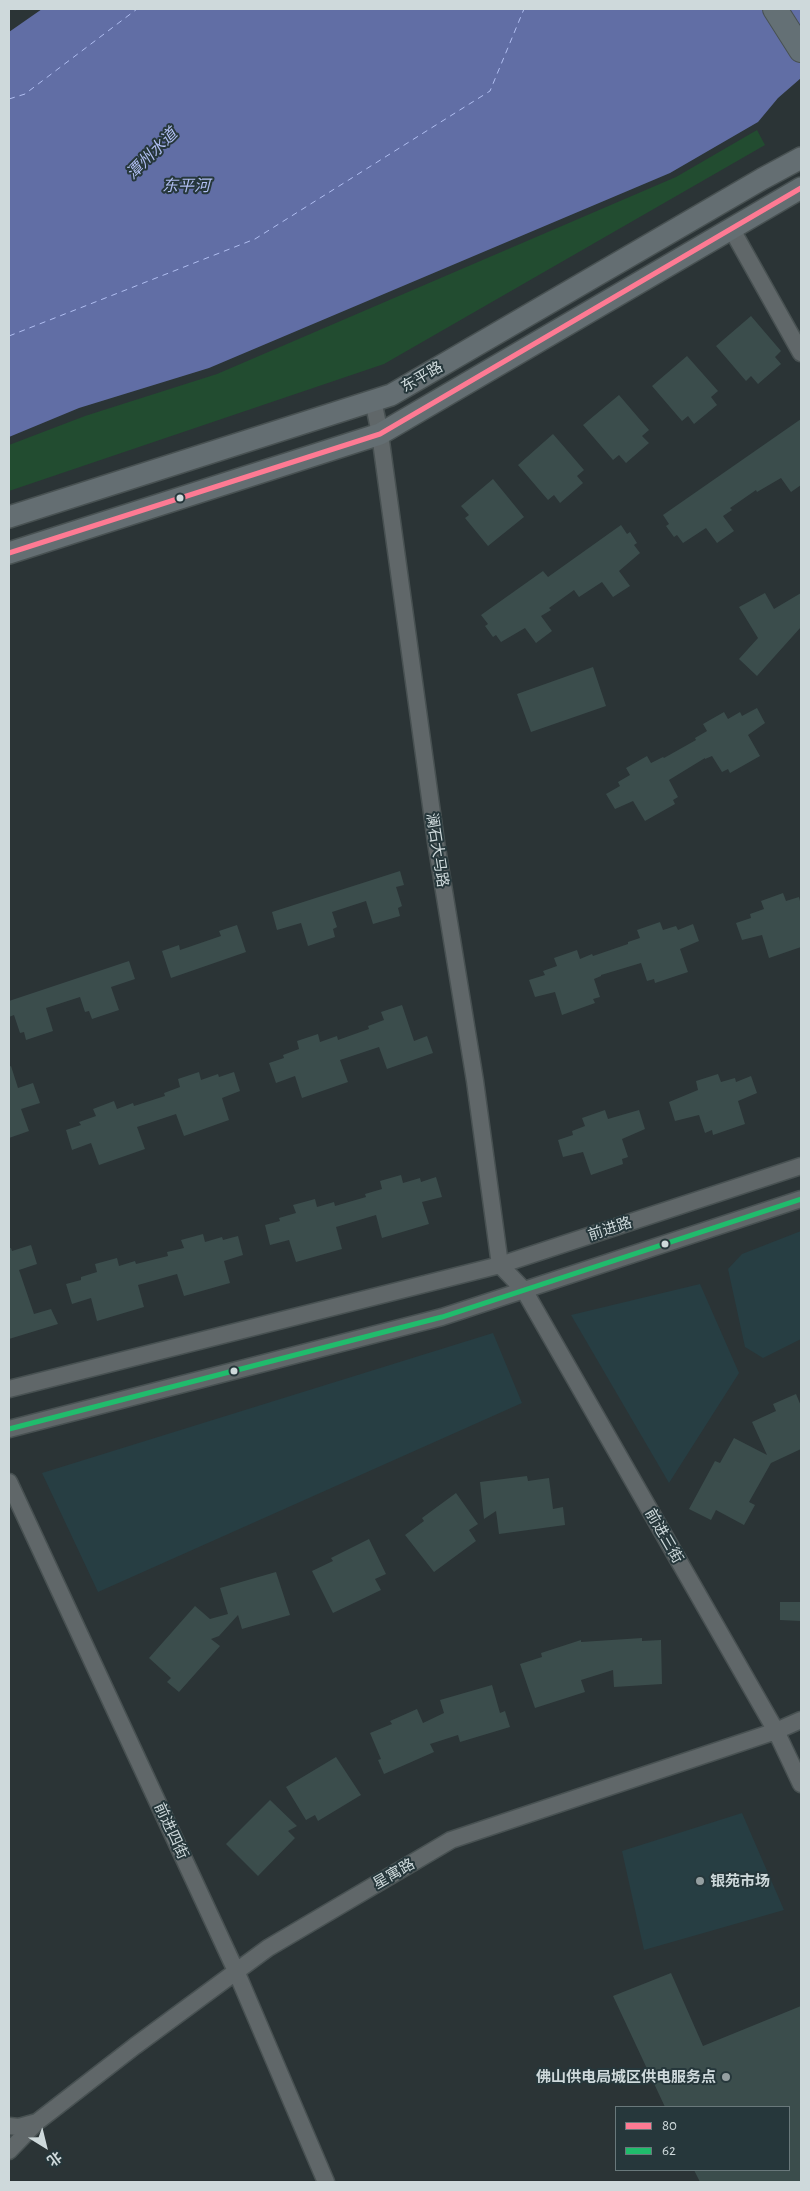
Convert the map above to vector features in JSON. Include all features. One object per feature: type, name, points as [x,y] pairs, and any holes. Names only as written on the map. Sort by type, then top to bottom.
[{"type":"highway","points":[[775,9],[801,50]]},
{"type":"main road","name":"东平路","points":[[9,517],[391,395],[801,158]]},
{"type":"main road","name":"东平路","points":[[9,554],[380,434],[801,188]]},
{"type":"street","points":[[731,228],[801,353]]},
{"type":"street","name":"澜石大马路","points":[[373,400],[380,434],[436,842],[475,1081],[500,1265]]},
{"type":"street","name":"前进路","points":[[9,1388],[500,1265],[801,1166]]},
{"type":"street","name":"前进路","points":[[9,1429],[442,1317],[801,1199]]},
{"type":"street","points":[[500,1265],[524,1290]]},
{"type":"street","name":"前进三街","points":[[524,1290],[776,1731],[801,1784]]},
{"type":"street","name":"前进四街","points":[[9,1482],[236,1971],[326,2182]]},
{"type":"street","name":"星寓路","points":[[9,2151],[37,2122],[268,1948],[452,1840],[776,1731],[801,1720]]},
{"type":"street","points":[[9,2126],[20,2127],[37,2122]]},
{"type":"shaded area","points":[[801,1231],[801,1339],[763,1358],[745,1347],[728,1269],[742,1254]]},
{"type":"shaded area","points":[[700,1284],[739,1373],[669,1483],[571,1315]]},
{"type":"shaded area","points":[[493,1333],[522,1403],[98,1592],[42,1473]]},
{"type":"shaded area","name":"银苑市场","points":[[742,1813],[784,1910],[644,1950],[622,1851]]},
{"type":"green space","points":[[757,130],[765,145],[384,364],[9,491],[9,445],[85,416],[217,374],[676,177]]},
{"type":"water","name":"东平河","points":[[42,9],[801,9],[801,78],[778,98],[758,122],[670,173],[209,368],[79,408],[9,437],[9,32]]},
{"type":"building","points":[[751,316],[781,351],[775,357],[781,364],[758,384],[751,376],[746,381],[716,346]]},
{"type":"building","points":[[687,356],[718,391],[711,397],[717,405],[694,424],[688,416],[682,421],[652,386]]},
{"type":"building","points":[[619,395],[649,430],[642,436],[649,443],[626,463],[619,455],[613,460],[583,425]]},
{"type":"building","points":[[801,419],[801,485],[791,492],[781,478],[757,492],[756,490],[730,508],[732,510],[723,516],[734,531],[717,543],[706,528],[683,543],[677,535],[674,537],[666,526],[669,524],[663,515]]},
{"type":"building","points":[[553,434],[584,470],[577,476],[583,483],[560,503],[554,495],[548,500],[518,465]]},
{"type":"building","points":[[493,479],[524,517],[488,546],[465,518],[469,515],[461,506]]},
{"type":"building","points":[[621,525],[627,534],[630,532],[637,543],[634,545],[640,553],[619,571],[630,586],[613,597],[602,582],[579,597],[574,590],[541,616],[552,631],[536,643],[525,628],[501,642],[496,635],[493,637],[485,626],[488,624],[481,615],[543,571],[548,577]]},
{"type":"building","points":[[765,593],[774,609],[801,593],[801,627],[757,676],[739,659],[758,638],[739,607]]},
{"type":"building","points":[[593,667],[606,706],[531,732],[517,694]]},
{"type":"building","points":[[757,708],[765,723],[748,735],[760,756],[730,773],[728,769],[722,772],[712,756],[705,758],[669,780],[678,797],[673,800],[675,804],[645,821],[633,801],[615,809],[606,794],[620,786],[618,782],[630,775],[626,768],[647,756],[651,763],[664,758],[696,740],[695,738],[707,731],[703,724],[724,712],[728,719],[740,712],[742,716]]},
{"type":"building","points":[[400,871],[404,885],[396,887],[402,906],[398,908],[400,916],[373,924],[366,901],[332,912],[337,927],[333,929],[335,937],[308,946],[301,923],[277,930],[272,912]]},
{"type":"building","points":[[783,893],[786,901],[799,897],[801,905],[801,947],[769,958],[762,935],[742,940],[736,923],[751,918],[750,914],[764,909],[761,901]]},
{"type":"building","points":[[660,922],[663,930],[676,926],[678,930],[693,924],[699,941],[680,949],[688,972],[655,983],[654,979],[647,981],[641,963],[601,975],[594,979],[600,997],[593,999],[595,1003],[562,1015],[555,992],[535,997],[529,980],[545,975],[543,971],[557,966],[554,958],[577,950],[580,959],[592,954],[593,956],[640,938],[637,930]]},
{"type":"building","points":[[237,925],[246,952],[171,978],[162,951],[179,945],[180,950],[221,936],[219,931]]},
{"type":"building","points":[[129,961],[135,979],[111,987],[119,1010],[92,1019],[89,1011],[85,1012],[80,997],[46,1008],[53,1031],[26,1040],[24,1032],[20,1033],[14,1015],[9,1017],[9,1001]]},
{"type":"building","points":[[402,1005],[414,1041],[427,1036],[433,1053],[387,1069],[379,1047],[340,1060],[348,1082],[302,1098],[295,1076],[276,1083],[269,1063],[284,1058],[283,1055],[299,1049],[297,1041],[318,1034],[320,1042],[337,1036],[338,1040],[369,1029],[368,1026],[384,1020],[381,1012]]},
{"type":"building","points":[[11,1066],[18,1088],[33,1083],[40,1103],[21,1109],[29,1131],[9,1138],[9,1067]]},
{"type":"building","points":[[199,1072],[201,1080],[218,1074],[219,1077],[234,1072],[240,1091],[222,1098],[229,1120],[184,1136],[176,1114],[137,1127],[145,1149],[99,1165],[91,1143],[72,1150],[66,1130],[81,1125],[79,1122],[96,1116],[93,1109],[114,1101],[117,1109],[133,1103],[134,1106],[165,1096],[164,1093],[180,1087],[178,1079]]},
{"type":"building","points":[[718,1074],[721,1082],[735,1078],[736,1082],[751,1076],[757,1093],[738,1101],[745,1124],[713,1135],[712,1130],[705,1133],[699,1115],[675,1121],[669,1102],[698,1090],[696,1081]]},
{"type":"building","points":[[605,1110],[608,1119],[639,1110],[645,1129],[622,1139],[628,1157],[622,1159],[623,1164],[591,1175],[583,1152],[563,1157],[558,1140],[573,1135],[572,1131],[585,1126],[582,1118]]},
{"type":"building","points":[[401,1175],[403,1183],[420,1178],[421,1182],[436,1177],[442,1197],[422,1202],[429,1224],[382,1238],[376,1215],[336,1227],[342,1249],[296,1262],[289,1240],[270,1245],[265,1225],[280,1221],[279,1218],[296,1213],[293,1205],[315,1199],[317,1207],[334,1202],[335,1206],[366,1197],[365,1194],[382,1189],[380,1181]]},
{"type":"building","points":[[203,1234],[205,1242],[222,1237],[223,1240],[238,1236],[243,1255],[224,1261],[230,1283],[184,1296],[177,1274],[138,1285],[144,1307],[97,1321],[91,1298],[72,1304],[66,1284],[81,1280],[81,1277],[97,1272],[95,1264],[117,1258],[119,1266],[135,1261],[136,1264],[168,1256],[167,1252],[184,1248],[181,1240]]},
{"type":"building","points":[[31,1245],[37,1264],[19,1270],[34,1314],[51,1309],[58,1324],[9,1339],[9,1248],[12,1251]]},
{"type":"building","points":[[796,1394],[801,1406],[801,1449],[771,1463],[749,1502],[755,1505],[744,1525],[716,1510],[711,1520],[689,1509],[715,1461],[720,1463],[734,1438],[767,1455],[752,1422],[776,1411],[773,1404]]},
{"type":"building","points":[[527,1476],[528,1481],[549,1478],[553,1509],[563,1507],[565,1525],[499,1534],[496,1511],[484,1519],[480,1482]]},
{"type":"building","points":[[456,1493],[478,1524],[469,1530],[476,1541],[434,1572],[405,1535],[424,1521],[422,1518]]},
{"type":"building","points":[[369,1539],[386,1574],[375,1579],[381,1590],[333,1613],[312,1571],[333,1561],[331,1558]]},
{"type":"building","points":[[276,1572],[290,1615],[242,1629],[238,1615],[219,1636],[211,1639],[220,1646],[179,1692],[167,1682],[171,1678],[149,1658],[195,1606],[210,1619],[228,1614],[220,1588]]},
{"type":"building","points":[[780,1602],[801,1602],[801,1621],[780,1620]]},
{"type":"building","points":[[642,1638],[642,1641],[661,1640],[662,1684],[614,1687],[613,1670],[581,1680],[585,1692],[535,1708],[520,1664],[542,1657],[541,1653],[581,1640],[581,1642]]},
{"type":"building","points":[[492,1685],[500,1713],[505,1711],[510,1727],[460,1742],[458,1735],[430,1744],[434,1752],[384,1774],[378,1760],[381,1759],[370,1733],[392,1724],[390,1721],[417,1709],[423,1723],[444,1713],[440,1700]]},
{"type":"building","points":[[336,1757],[361,1795],[318,1821],[315,1815],[306,1820],[286,1787]]},
{"type":"building","points":[[270,1800],[297,1826],[288,1831],[295,1838],[258,1876],[226,1844]]},
{"type":"building","name":"佛山供电局城区供电服务点","points":[[671,1973],[703,2046],[801,2006],[801,2182],[700,2182],[694,2171],[790,2171],[790,2106],[665,2106],[613,1996]]},
{"type":"ferry route","points":[[9,99],[25,94],[137,9]]},
{"type":"ferry route","points":[[9,336],[255,239],[490,91],[524,9]]},
{"type":"transit line","name":"80","points":[[9,553],[380,434],[801,188]]},
{"type":"transit line","name":"62","points":[[9,1429],[442,1317],[801,1199]]},
{"type":"place","name":"银苑市场","points":[[700,1881]]},
{"type":"place","name":"佛山供电局城区供电服务点","points":[[726,2077]]},
{"type":"water label","name":"潭州水道","points":[[152,154]]}]
